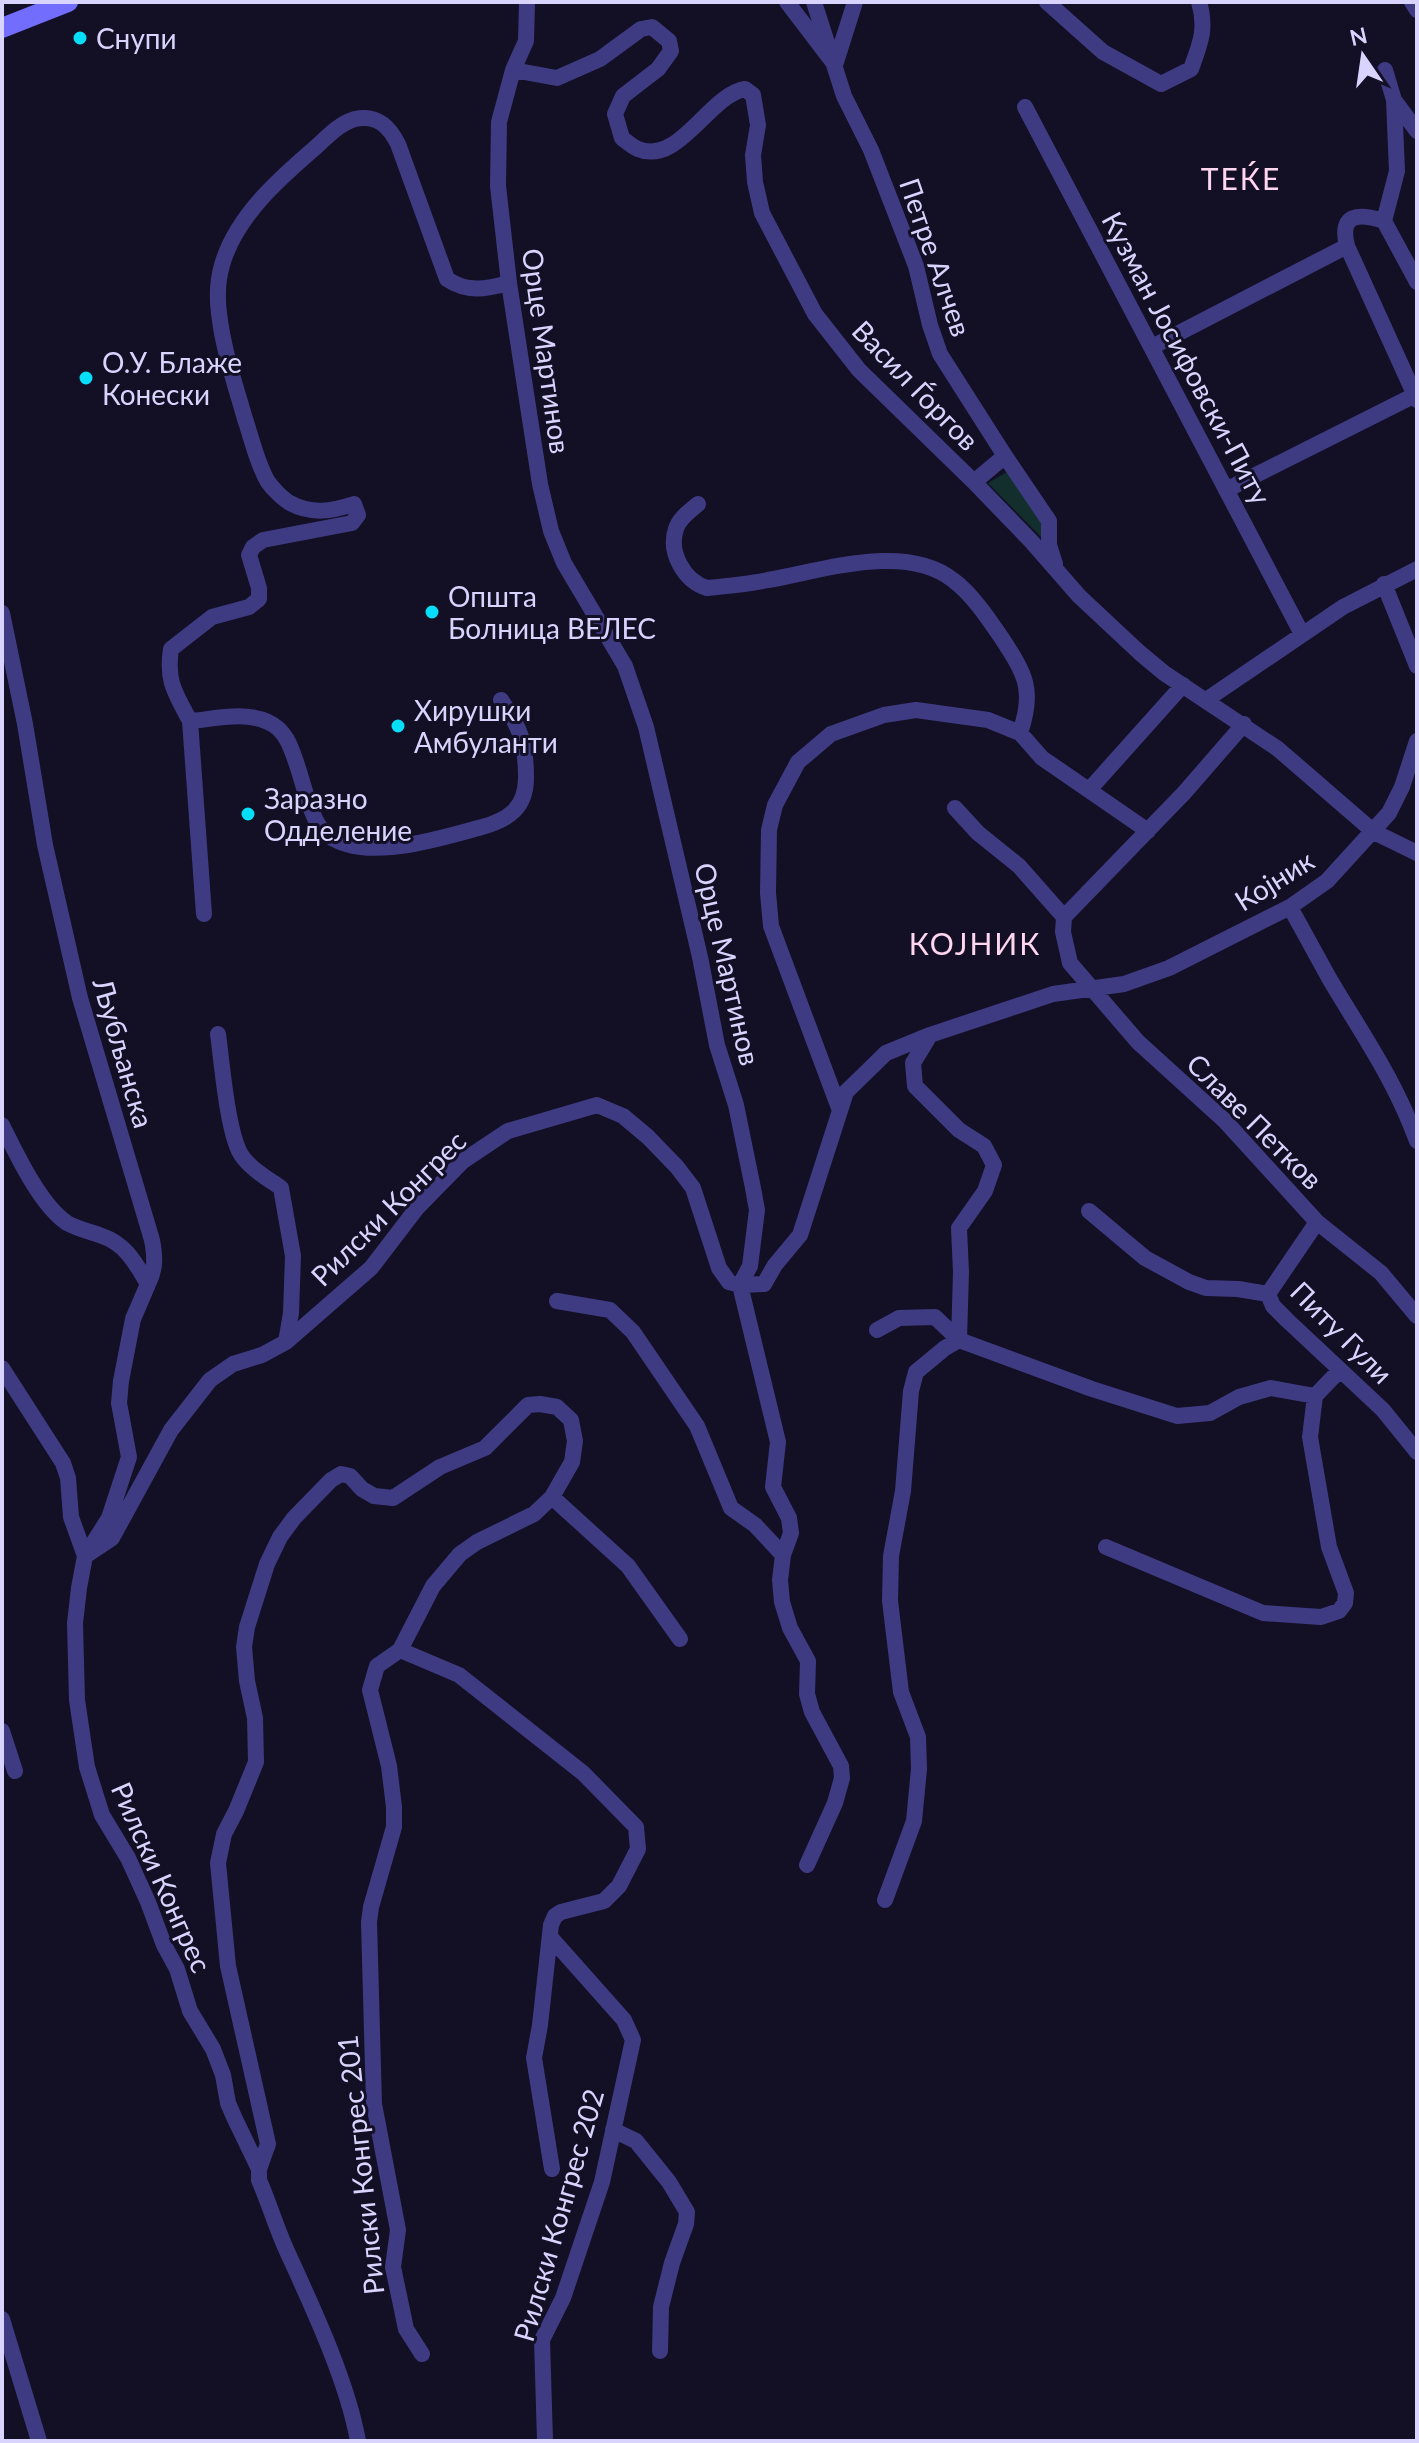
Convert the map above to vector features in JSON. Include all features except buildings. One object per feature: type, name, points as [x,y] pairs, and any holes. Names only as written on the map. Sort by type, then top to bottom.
[{"type":"main road","points":[[2,28],[68,2]]},
{"type":"street","points":[[513,70],[526,41],[527,2]]},
{"type":"street","name":"Петре Алчев","points":[[787,2],[835,65]]},
{"type":"street","name":"Петре Алчев","points":[[814,2],[844,96],[871,150],[916,266],[940,354],[1049,521],[1049,545],[1057,571]]},
{"type":"street","points":[[835,65],[855,2]]},
{"type":"street","points":[[1047,2],[1103,52],[1161,84],[1191,69],[1205,21],[1199,2]]},
{"type":"street","points":[[1412,2],[1417,10]]},
{"type":"street","name":"Васил Ѓоргов","points":[[513,70],[557,78],[600,59],[641,29],[652,27],[669,41],[671,51],[658,69],[623,96],[615,114],[622,138],[639,149],[653,152],[674,144],[735,91],[745,89],[753,95],[758,125],[753,155],[755,182],[762,213],[815,314],[859,370],[974,482],[1079,596],[1140,653],[1278,749],[1374,832],[1417,853]]},
{"type":"street","name":"Орце Мартинов","points":[[513,70],[499,122],[498,186],[509,283],[540,484],[551,531],[564,563],[604,627],[636,693],[700,957],[717,1045],[736,1105],[757,1210],[750,1266],[740,1285]]},
{"type":"street","points":[[1385,70],[1394,100],[1397,171],[1384,221],[1417,282]]},
{"type":"street","points":[[1394,100],[1417,131]]},
{"type":"street","name":"Кузман Јосифовски-Питу","points":[[1025,107],[1302,634]]},
{"type":"street","points":[[204,914],[190,721],[174,693],[168,670],[171,649],[212,617],[249,607],[259,599],[259,588],[249,555],[253,547],[263,540],[352,523],[358,515],[354,504],[329,512],[309,510],[288,502],[269,483],[259,461],[227,360],[218,311],[222,265],[239,229],[278,179],[339,127],[355,119],[371,119],[390,128],[398,144],[447,279],[457,287],[478,290],[509,283]]},
{"type":"street","points":[[1226,490],[1416,397],[1343,233],[1348,221],[1362,216],[1384,221]]},
{"type":"street","points":[[1152,347],[1347,246]]},
{"type":"street","points":[[974,482],[1005,456]]},
{"type":"street","points":[[698,504],[680,520],[674,545],[678,562],[687,577],[698,586],[707,588],[768,580],[837,566],[881,562],[925,566],[953,579],[997,632],[1024,674],[1027,689],[1025,717],[1020,733]]},
{"type":"street","points":[[1206,700],[1302,634],[1384,584],[1417,569]]},
{"type":"street","points":[[1384,584],[1417,666]]},
{"type":"street","name":"Љубљанска","points":[[2,613],[45,845],[80,998],[155,1258],[153,1273],[133,1319],[121,1381],[119,1403],[129,1457],[109,1518],[85,1556]]},
{"type":"street","points":[[1089,790],[1183,685]]},
{"type":"street","points":[[190,721],[244,716],[266,721],[280,730],[289,741],[322,831],[344,844],[379,849],[441,838],[503,821],[516,809],[526,789],[526,753],[519,727],[501,700]]},
{"type":"street","points":[[839,1108],[771,926],[769,830],[775,805],[798,762],[831,734],[884,715],[916,710],[988,720],[1020,733],[1042,758],[1148,831]]},
{"type":"street","points":[[955,808],[978,833],[1019,866],[1064,917],[1148,831],[1244,724]]},
{"type":"street","name":"Којник","points":[[1093,988],[1124,984],[1169,968],[1290,907],[1327,881],[1389,813],[1402,787],[1417,741]]},
{"type":"street","points":[[1290,907],[1330,980],[1369,1040],[1404,1106],[1417,1141]]},
{"type":"street","name":"Славе Петков","points":[[1064,917],[1066,953],[1070,963],[1138,1042],[1225,1121],[1317,1222],[1381,1273],[1417,1316]]},
{"type":"street","points":[[807,1865],[835,1803],[842,1778],[841,1766],[822,1734],[807,1694],[808,1661],[785,1614],[780,1590],[783,1555],[791,1533],[789,1518],[773,1487],[778,1442],[740,1285],[764,1284],[800,1235],[846,1092],[886,1053],[1053,994],[1093,988]]},
{"type":"street","points":[[218,1034],[226,1094],[240,1152],[258,1173],[281,1188],[293,1256],[291,1313],[286,1342]]},
{"type":"street","points":[[930,1035],[913,1063],[915,1086],[959,1130],[984,1146],[994,1165],[985,1191],[959,1228],[959,1340]]},
{"type":"street","name":"Рилски Конгрес","points":[[358,2441],[348,2403],[314,2311],[284,2247],[259,2180],[259,2169],[228,2103],[223,2075],[213,2049],[190,2011],[177,1969],[148,1902],[128,1858],[102,1815],[94,1793],[77,1700],[75,1623],[85,1556],[112,1538],[171,1430],[210,1380],[233,1364],[262,1355],[286,1342],[371,1268],[417,1208],[463,1161],[508,1131],[597,1105],[623,1116],[677,1167],[693,1188],[719,1268],[729,1282],[740,1285]]},
{"type":"street","points":[[2,1125],[41,1194],[65,1222],[107,1237],[126,1250],[148,1284]]},
{"type":"street","name":"Питу Гули","points":[[1089,1211],[1145,1258],[1189,1282],[1206,1288],[1268,1294],[1273,1306],[1383,1410],[1417,1452]]},
{"type":"street","points":[[1268,1294],[1317,1222]]},
{"type":"street","points":[[557,1301],[610,1310],[622,1319],[688,1409],[731,1508],[755,1525],[783,1555]]},
{"type":"street","points":[[877,1330],[899,1318],[935,1317],[959,1340],[1092,1389],[1177,1416],[1210,1413],[1239,1397],[1271,1388],[1315,1396]]},
{"type":"street","points":[[885,1900],[914,1821],[919,1769],[918,1737],[901,1692],[890,1601],[891,1556],[903,1491],[911,1391],[916,1372],[959,1340]]},
{"type":"street","points":[[2,1368],[63,1463],[68,1478],[71,1517],[85,1556]]},
{"type":"street","points":[[1106,1547],[1263,1613],[1321,1617],[1339,1611],[1345,1603],[1346,1593],[1329,1547],[1310,1437],[1315,1396],[1340,1370]]},
{"type":"street","points":[[259,2169],[268,2144],[228,1966],[218,1863],[224,1834],[256,1762],[255,1718],[244,1647],[247,1627],[267,1564],[280,1537],[294,1518],[331,1480],[341,1474],[350,1476],[374,1496],[393,1498],[453,1461],[485,1448],[528,1405],[557,1407],[571,1420],[575,1441],[572,1462],[552,1497],[628,1566],[680,1639]]},
{"type":"street","name":"Рилски Конгрес 201","points":[[422,2354],[406,2329],[394,2276],[397,2214],[374,2104],[369,1922],[394,1827],[394,1807],[389,1766],[370,1690],[377,1666],[400,1650],[433,1586],[460,1554],[477,1542],[534,1514],[552,1497]]},
{"type":"street","name":"Рилски Конгрес 202","points":[[400,1650],[459,1675],[583,1773],[636,1827],[638,1849],[619,1886],[604,1901],[561,1912],[551,1925],[552,1939],[534,2058],[552,2169]]},
{"type":"street","points":[[2,1731],[15,1771]]},
{"type":"street","name":"Рилски Конгрес 202","points":[[545,2441],[542,2340],[569,2282],[602,2182],[616,2105],[631,2053],[630,2032],[624,2020],[552,1939]]},
{"type":"street","points":[[613,2130],[636,2141],[669,2182],[687,2212],[661,2307],[660,2351]]},
{"type":"street","points":[[2,2319],[39,2441]]},
{"type":"green space","points":[[1007,472],[1049,521],[1049,545],[988,483]]},
{"type":"place","name":"Снупи","points":[[80,38]]},
{"type":"place","name":"О.У. Блаже Конески","points":[[86,378]]},
{"type":"place","name":"Општа Болница ВЕЛЕС","points":[[432,612]]},
{"type":"place","name":"Хирушки Амбуланти","points":[[398,726]]},
{"type":"place","name":"Заразно Одделение","points":[[248,814]]},
{"type":"district","name":"ТЕЌЕ","points":[[1241,178]]},
{"type":"district","name":"КОЈНИК","points":[[975,943]]}]
